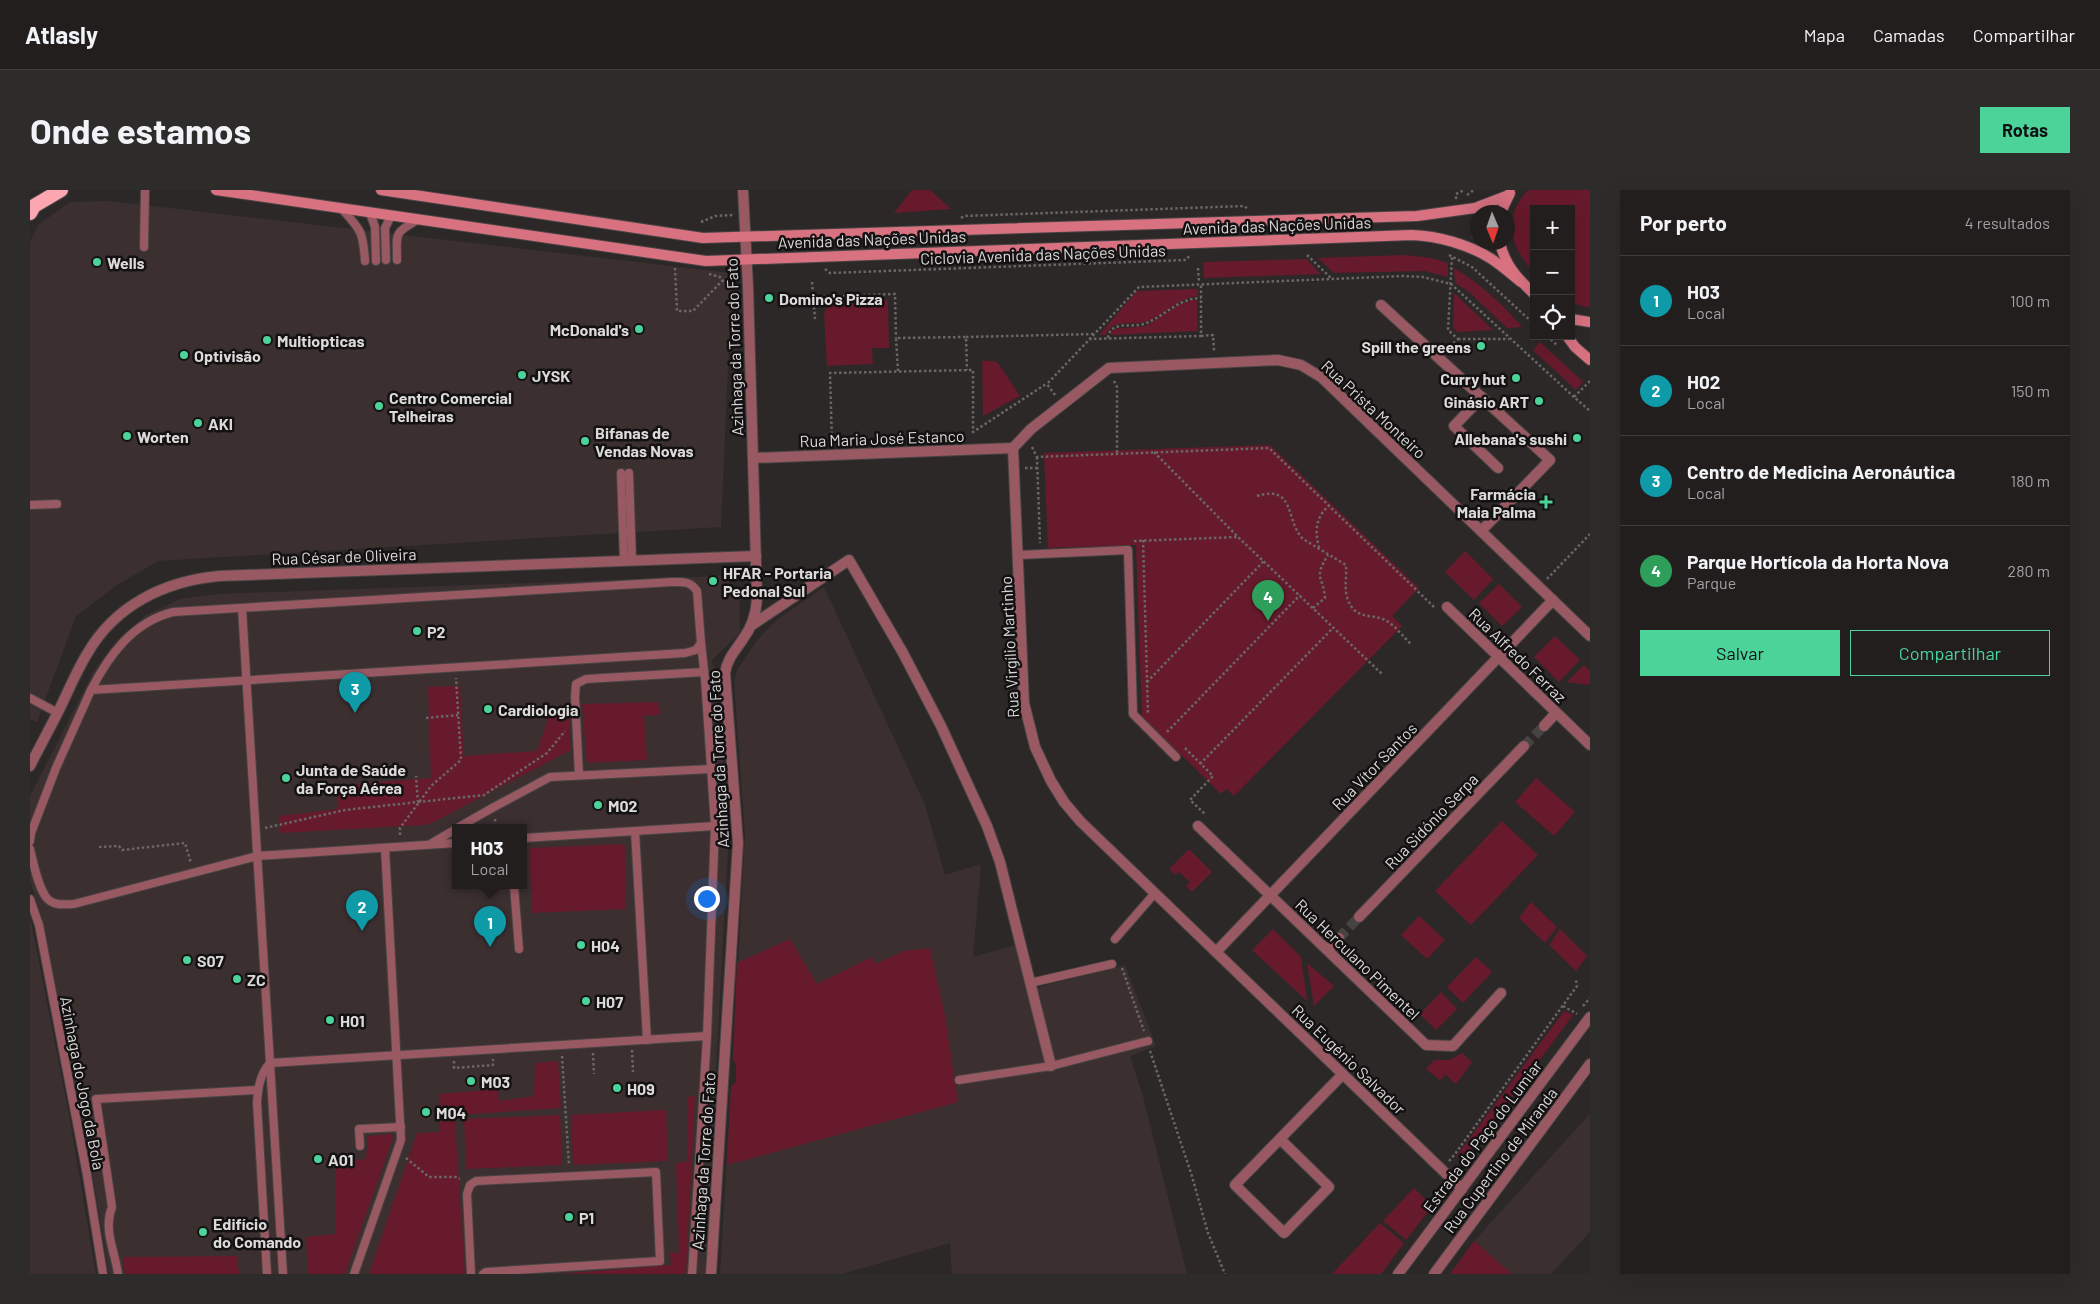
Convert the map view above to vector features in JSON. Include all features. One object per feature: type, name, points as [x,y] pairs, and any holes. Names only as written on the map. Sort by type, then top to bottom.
[{"type":"highway","points":[[30,213],[34,206],[61,190]]},
{"type":"main road","name":"Avenida das Nações Unidas","points":[[216,190],[706,261],[1412,235],[1429,236],[1453,242],[1490,258],[1521,282]]},
{"type":"main road","name":"Avenida das Nações Unidas","points":[[381,190],[703,238],[1417,216],[1475,208],[1511,193]]},
{"type":"main road","points":[[1505,205],[1511,193]]},
{"type":"main road","points":[[1503,250],[1506,260],[1521,282],[1530,290]]},
{"type":"main road","points":[[1575,320],[1590,322]]},
{"type":"main road","points":[[1570,340],[1590,360]]},
{"type":"street","name":"Azinhaga da Torre do Fato","points":[[710,1274],[738,843],[725,673],[729,659],[752,625],[757,599],[747,259],[743,190]]},
{"type":"street","points":[[1381,305],[1550,460],[1481,532]]},
{"type":"street","name":"Rua Prista Monteiro","points":[[1109,368],[1278,360],[1294,362],[1308,368],[1321,377],[1590,636]]},
{"type":"street","points":[[1013,448],[1025,435],[1062,404],[1109,368]]},
{"type":"street","points":[[1482,397],[1454,426],[1498,468]]},
{"type":"street","name":"Rua Maria José Estanco","points":[[752,458],[1013,448]]},
{"type":"street","name":"Rua Virgílio Martinho","points":[[1013,448],[1024,703],[1035,747],[1051,781],[1064,802],[1080,821],[1216,952]]},
{"type":"street","name":"Rua César de Oliveira","points":[[30,766],[87,652],[109,624],[129,607],[151,593],[184,581],[219,576],[756,556]]},
{"type":"street","points":[[752,625],[849,560],[907,661],[941,726],[988,826],[1000,862],[1051,1066]]},
{"type":"street","name":"Rua Vítor Santos","points":[[1216,952],[1553,600]]},
{"type":"street","name":"Rua Alfredo Ferraz","points":[[1447,607],[1590,745]]},
{"type":"street","points":[[1544,726],[1556,713]]},
{"type":"street","name":"Rua Sidónio Serpa","points":[[1359,917],[1524,746]]},
{"type":"street","name":"Rua Herculano Pimentel","points":[[1198,826],[1426,1045],[1452,1046],[1501,993]]},
{"type":"street","points":[[1328,950],[1339,938]]},
{"type":"street","name":"Rua Eugénio Salvador","points":[[1216,952],[1462,1189]]},
{"type":"street","name":"Estrada do Paço do Lumiar","points":[[1398,1274],[1590,1017]]},
{"type":"street","name":"Rua Cupertino de Miranda","points":[[1434,1274],[1590,1064]]},
{"type":"street","points":[[1280,1139],[1329,1187],[1284,1233],[1235,1185],[1343,1074]]},
{"type":"lane","points":[[144,247],[145,190]]},
{"type":"lane","points":[[341,208],[360,228],[363,236],[365,261]]},
{"type":"lane","points":[[370,213],[375,227],[376,261]]},
{"type":"lane","points":[[386,260],[385,228],[391,216]]},
{"type":"lane","points":[[397,260],[397,235],[399,231],[417,220]]},
{"type":"lane","points":[[625,473],[628,561]]},
{"type":"lane","points":[[30,505],[57,504]]},
{"type":"lane","points":[[1019,555],[1128,550],[1133,714],[1176,757]]},
{"type":"lane","points":[[30,841],[31,833],[56,768],[90,690],[126,637],[144,624],[163,614],[688,582],[696,591],[715,826],[706,1036],[692,1274]]},
{"type":"lane","points":[[242,608],[283,1274]]},
{"type":"lane","points":[[90,690],[676,654],[696,650],[700,643]]},
{"type":"lane","points":[[579,775],[576,684],[586,679],[704,672]]},
{"type":"lane","points":[[30,698],[58,713]]},
{"type":"lane","points":[[466,824],[550,777],[711,768]]},
{"type":"lane","points":[[527,838],[715,826]]},
{"type":"lane","points":[[635,831],[647,1040]]},
{"type":"lane","points":[[431,844],[452,832]]},
{"type":"lane","points":[[30,849],[36,873],[45,896],[50,901],[59,904],[74,904],[257,856],[452,843]]},
{"type":"lane","points":[[354,1274],[399,1148],[401,1127],[385,848]]},
{"type":"lane","points":[[514,889],[519,949]]},
{"type":"lane","points":[[1115,939],[1155,893]]},
{"type":"lane","name":"Azinhaga do Jogo da Bola","points":[[30,899],[39,925],[104,1274]]},
{"type":"lane","points":[[1030,983],[1112,964]]},
{"type":"lane","points":[[267,1274],[257,1102],[258,1090],[264,1069],[270,1063],[706,1036]]},
{"type":"lane","points":[[959,1080],[1051,1066],[1148,1042]]},
{"type":"lane","points":[[118,1274],[108,1234],[108,1218],[112,1207],[96,1099],[258,1090]]},
{"type":"lane","points":[[360,1146],[360,1129],[401,1127]]},
{"type":"lane","points":[[471,1274],[467,1194],[470,1186],[476,1182],[656,1172],[660,1261],[486,1272],[483,1274]]},
{"type":"lane","points":[[263,1200],[278,1199]]},
{"type":"path","points":[[1455,211],[1456,194],[1464,190]]},
{"type":"path","points":[[701,222],[715,216],[744,215]]},
{"type":"path","points":[[1453,242],[1448,330],[1458,339],[1510,339]]},
{"type":"path","name":"Ciclovia Avenida das Nações Unidas","points":[[823,268],[830,273],[1186,260],[1192,253]]},
{"type":"path","points":[[1448,254],[1472,266],[1530,320]]},
{"type":"path","points":[[1308,255],[1331,278]]},
{"type":"path","points":[[675,257],[677,311],[693,311],[723,280]]},
{"type":"path","points":[[1198,268],[1201,298],[1200,336]]},
{"type":"path","points":[[708,274],[720,277],[729,288]]},
{"type":"path","points":[[832,455],[830,372],[972,370],[973,432],[1046,384],[1088,339],[1097,334],[1140,287],[1331,278],[1423,277],[1450,284],[1464,294],[1510,339],[1590,411]]},
{"type":"path","points":[[812,282],[815,319]]},
{"type":"path","points":[[813,297],[895,294],[898,371]]},
{"type":"path","points":[[1108,338],[1110,331],[1120,325],[1136,326],[1154,320],[1178,303],[1201,298]]},
{"type":"path","points":[[896,338],[1097,334]]},
{"type":"path","points":[[1088,339],[1214,335],[1215,362]]},
{"type":"path","points":[[966,337],[967,370]]},
{"type":"path","points":[[1438,357],[1458,339]]},
{"type":"path","points":[[1109,368],[1117,387],[1117,454]]},
{"type":"path","points":[[1574,397],[1590,380]]},
{"type":"path","points":[[1046,384],[1062,404]]},
{"type":"path","points":[[1025,435],[1037,457],[1041,554]]},
{"type":"path","points":[[1037,457],[1269,448],[1435,607]]},
{"type":"path","points":[[1154,452],[1238,537],[1382,674]]},
{"type":"path","points":[[1256,496],[1276,494],[1286,501],[1298,534],[1346,565],[1347,598],[1352,607],[1362,615],[1384,619],[1411,644]]},
{"type":"path","points":[[1319,548],[1316,525],[1323,510],[1329,506]]},
{"type":"path","points":[[1539,587],[1590,534]]},
{"type":"path","points":[[1125,541],[1238,537]]},
{"type":"path","points":[[1143,540],[1148,713],[1154,719]]},
{"type":"path","points":[[1313,608],[1324,598],[1318,572],[1328,555]]},
{"type":"path","points":[[1147,683],[1264,561]]},
{"type":"path","points":[[1167,732],[1300,595]]},
{"type":"path","points":[[1200,764],[1333,628]]},
{"type":"path","points":[[400,847],[400,828],[418,802],[440,776],[461,760],[456,668]]},
{"type":"path","points":[[426,718],[458,716]]},
{"type":"path","points":[[1161,726],[1174,738]]},
{"type":"path","points":[[256,830],[345,810],[484,795],[548,753],[566,728]]},
{"type":"path","points":[[1180,744],[1213,776],[1190,800],[1208,818]]},
{"type":"path","points":[[416,776],[418,802]]},
{"type":"path","points":[[99,847],[119,846],[122,850],[185,843],[193,872]]},
{"type":"path","points":[[1122,966],[1191,1173],[1208,1233],[1225,1274]]},
{"type":"path","points":[[1441,1168],[1456,1154],[1563,1006],[1577,986],[1576,980]]},
{"type":"path","points":[[1563,1006],[1576,1015],[1590,998]]},
{"type":"path","points":[[593,1052],[594,1074]]},
{"type":"path","points":[[562,1053],[569,1177]]},
{"type":"path","points":[[454,1060],[454,1068],[493,1065],[492,1058],[502,1057]]},
{"type":"path","points":[[408,1151],[406,1158],[429,1177],[456,1177],[470,1186]]},
{"type":"shaded area","points":[[912,190],[930,190],[951,209],[894,213]]},
{"type":"shaded area","points":[[1529,190],[1590,190],[1590,308],[1575,304],[1575,205],[1530,205],[1530,266],[1519,253],[1515,242],[1515,210],[1520,200]]},
{"type":"shaded area","name":"Centro Comercial Telheiras","points":[[109,201],[732,273],[721,527],[158,561],[117,585],[76,616],[37,722],[30,719],[30,242],[38,225],[70,202]]},
{"type":"shaded area","points":[[1405,255],[1431,258],[1448,263],[1448,277],[1425,271],[1334,273],[1318,258]]},
{"type":"shaded area","points":[[1306,259],[1321,274],[1204,278],[1203,262]]},
{"type":"shaded area","points":[[1454,268],[1473,280],[1491,295],[1522,327],[1507,328],[1468,291],[1455,283]]},
{"type":"shaded area","points":[[1198,289],[1198,296],[1183,300],[1152,319],[1140,323],[1117,324],[1106,335],[1099,335],[1137,291]]},
{"type":"shaded area","points":[[1454,293],[1493,330],[1458,332],[1453,328]]},
{"type":"shaded area","points":[[853,299],[888,300],[889,348],[872,348],[873,364],[827,366],[824,312],[829,306],[844,300]]},
{"type":"shaded area","points":[[1197,300],[1198,331],[1111,335],[1113,329],[1146,326],[1179,304]]},
{"type":"shaded area","points":[[1540,342],[1583,382],[1576,390],[1533,350]]},
{"type":"shaded area","points":[[982,361],[998,363],[1020,396],[983,416]]},
{"type":"shaded area","points":[[1270,445],[1419,588],[1392,616],[1402,626],[1234,796],[1227,789],[1221,794],[1142,716],[1136,545],[1048,548],[1044,453]]},
{"type":"shaded area","points":[[1465,551],[1493,579],[1474,600],[1445,572]]},
{"type":"shaded area","points":[[723,576],[739,592],[740,633],[711,661],[715,669],[729,829],[705,1274],[109,1274],[87,1140],[42,918],[30,881],[30,796],[95,669],[116,641],[146,615],[180,599],[216,594]]},
{"type":"shaded area","points":[[1499,584],[1522,607],[1502,626],[1479,603]]},
{"type":"shaded area","points":[[824,587],[925,805],[945,875],[981,864],[973,957],[1015,945],[1028,990],[1125,965],[1156,1046],[1130,1056],[1143,1096],[1187,1274],[952,1274],[950,1243],[842,1274],[720,1274],[731,1087],[736,1082],[736,1064],[733,1060],[745,834],[734,682],[737,670],[758,639],[778,619]]},
{"type":"shaded area","points":[[1555,636],[1580,660],[1559,682],[1534,657]]},
{"type":"shaded area","points":[[1584,665],[1590,671],[1590,685],[1567,682]]},
{"type":"shaded area","points":[[460,686],[464,756],[537,751],[552,708],[568,708],[571,750],[425,825],[280,833],[280,816],[338,809],[338,785],[431,778],[428,687]]},
{"type":"shaded area","points":[[658,702],[660,715],[644,716],[647,760],[587,763],[582,704]]},
{"type":"shaded area","points":[[1536,778],[1575,812],[1554,836],[1515,802]]},
{"type":"shaded area","points":[[1502,821],[1538,855],[1471,925],[1435,891]]},
{"type":"shaded area","points":[[622,844],[626,848],[626,909],[532,913],[529,848]]},
{"type":"shaded area","points":[[1189,849],[1212,872],[1192,892],[1186,886],[1190,882],[1179,872],[1175,875],[1169,869]]},
{"type":"shaded area","points":[[1531,902],[1557,927],[1545,943],[1519,918]]},
{"type":"shaded area","points":[[30,916],[69,1115],[96,1274],[30,1274]]},
{"type":"shaded area","points":[[1419,916],[1445,940],[1427,959],[1401,935]]},
{"type":"shaded area","points":[[1273,929],[1301,957],[1307,1001],[1252,950]]},
{"type":"shaded area","points":[[1560,929],[1587,956],[1576,971],[1549,945]]},
{"type":"shaded area","points":[[790,939],[817,984],[872,957],[875,964],[904,951],[930,948],[945,1016],[958,1102],[727,1165],[731,1087],[736,1082],[736,1064],[733,1060],[737,963]]},
{"type":"shaded area","points":[[1476,957],[1492,972],[1463,1003],[1447,987]]},
{"type":"shaded area","points":[[1307,963],[1334,986],[1314,1006]]},
{"type":"shaded area","points":[[1441,992],[1457,1009],[1436,1030],[1420,1014]]},
{"type":"shaded area","points":[[1564,1011],[1573,1015],[1470,1153],[1456,1157]]},
{"type":"shaded area","points":[[1462,1053],[1472,1062],[1456,1084],[1446,1075],[1440,1080],[1426,1069],[1434,1060],[1450,1060]]},
{"type":"shaded area","points":[[558,1061],[561,1108],[458,1115],[455,1122],[465,1274],[369,1274],[417,1133],[440,1132],[440,1094],[498,1089],[499,1101],[534,1096],[535,1063]]},
{"type":"shaded area","points":[[695,1096],[686,1274],[558,1274],[671,1265],[670,1253],[679,1252],[676,1163],[688,1161],[687,1097]]},
{"type":"shaded area","points":[[666,1110],[668,1161],[573,1165],[571,1115]]},
{"type":"shaded area","points":[[1590,1114],[1590,1232],[1551,1274],[1512,1274],[1474,1241]]},
{"type":"shaded area","points":[[560,1115],[562,1165],[466,1169],[464,1119]]},
{"type":"shaded area","points":[[392,1134],[393,1138],[345,1274],[308,1274],[306,1237],[336,1234],[336,1162],[366,1159],[368,1136]]},
{"type":"shaded area","points":[[1414,1188],[1432,1206],[1406,1240],[1383,1221]]},
{"type":"shaded area","points":[[1380,1223],[1404,1243],[1381,1274],[1332,1274]]},
{"type":"shaded area","points":[[1474,1241],[1512,1274],[1450,1274]]},
{"type":"shaded area","points":[[237,1256],[239,1274],[125,1274],[123,1257]]},
{"type":"tunnel","points":[[1524,746],[1544,726]]},
{"type":"tunnel","points":[[1339,938],[1359,917]]},
{"type":"place","name":"Wells","points":[[97,262]]},
{"type":"place","name":"Domino's Pizza","points":[[769,298]]},
{"type":"place","name":"McDonald's","points":[[639,329]]},
{"type":"place","name":"Multiopticas","points":[[267,340]]},
{"type":"place","name":"Spill the greens","points":[[1481,346]]},
{"type":"place","name":"Optivisão","points":[[184,355]]},
{"type":"place","name":"JYSK","points":[[522,375]]},
{"type":"place","name":"Curry hut","points":[[1516,378]]},
{"type":"place","name":"Ginásio ART","points":[[1539,401]]},
{"type":"place","name":"Centro Comercial Telheiras","points":[[379,406]]},
{"type":"place","name":"AKI","points":[[198,423]]},
{"type":"place","name":"Worten","points":[[127,436]]},
{"type":"place","name":"Allebana's sushi","points":[[1577,438]]},
{"type":"place","name":"Bifanas de Vendas Novas","points":[[585,441]]},
{"type":"place","name":"Farmácia Maia Palma","points":[[1546,502]]},
{"type":"place","name":"HFAR - Portaria Pedonal Sul","points":[[713,581]]},
{"type":"place","name":"Parque Hortícola da Horta Nova","points":[[1268,621]]},
{"type":"place","name":"P2","points":[[417,631]]},
{"type":"place","name":"Cardiologia","points":[[488,709]]},
{"type":"place","name":"Centro de Medicina Aeronáutica","points":[[355,713]]},
{"type":"place","name":"Junta de Saúde da Força Aérea","points":[[286,778]]},
{"type":"place","name":"M02","points":[[598,805]]},
{"type":"place","name":"H02","points":[[362,931]]},
{"type":"place","name":"H04","points":[[581,945]]},
{"type":"place","name":"H03","points":[[490,947]]},
{"type":"place","name":"S07","points":[[187,960]]},
{"type":"place","name":"ZC","points":[[237,979]]},
{"type":"place","name":"H07","points":[[586,1001]]},
{"type":"place","name":"H01","points":[[330,1020]]},
{"type":"place","name":"M03","points":[[471,1081]]},
{"type":"place","name":"H09","points":[[617,1088]]},
{"type":"place","name":"M04","points":[[426,1112]]},
{"type":"place","name":"A01","points":[[318,1159]]},
{"type":"place","name":"P1","points":[[569,1217]]},
{"type":"place","name":"Edifício do Comando","points":[[203,1232]]}]
